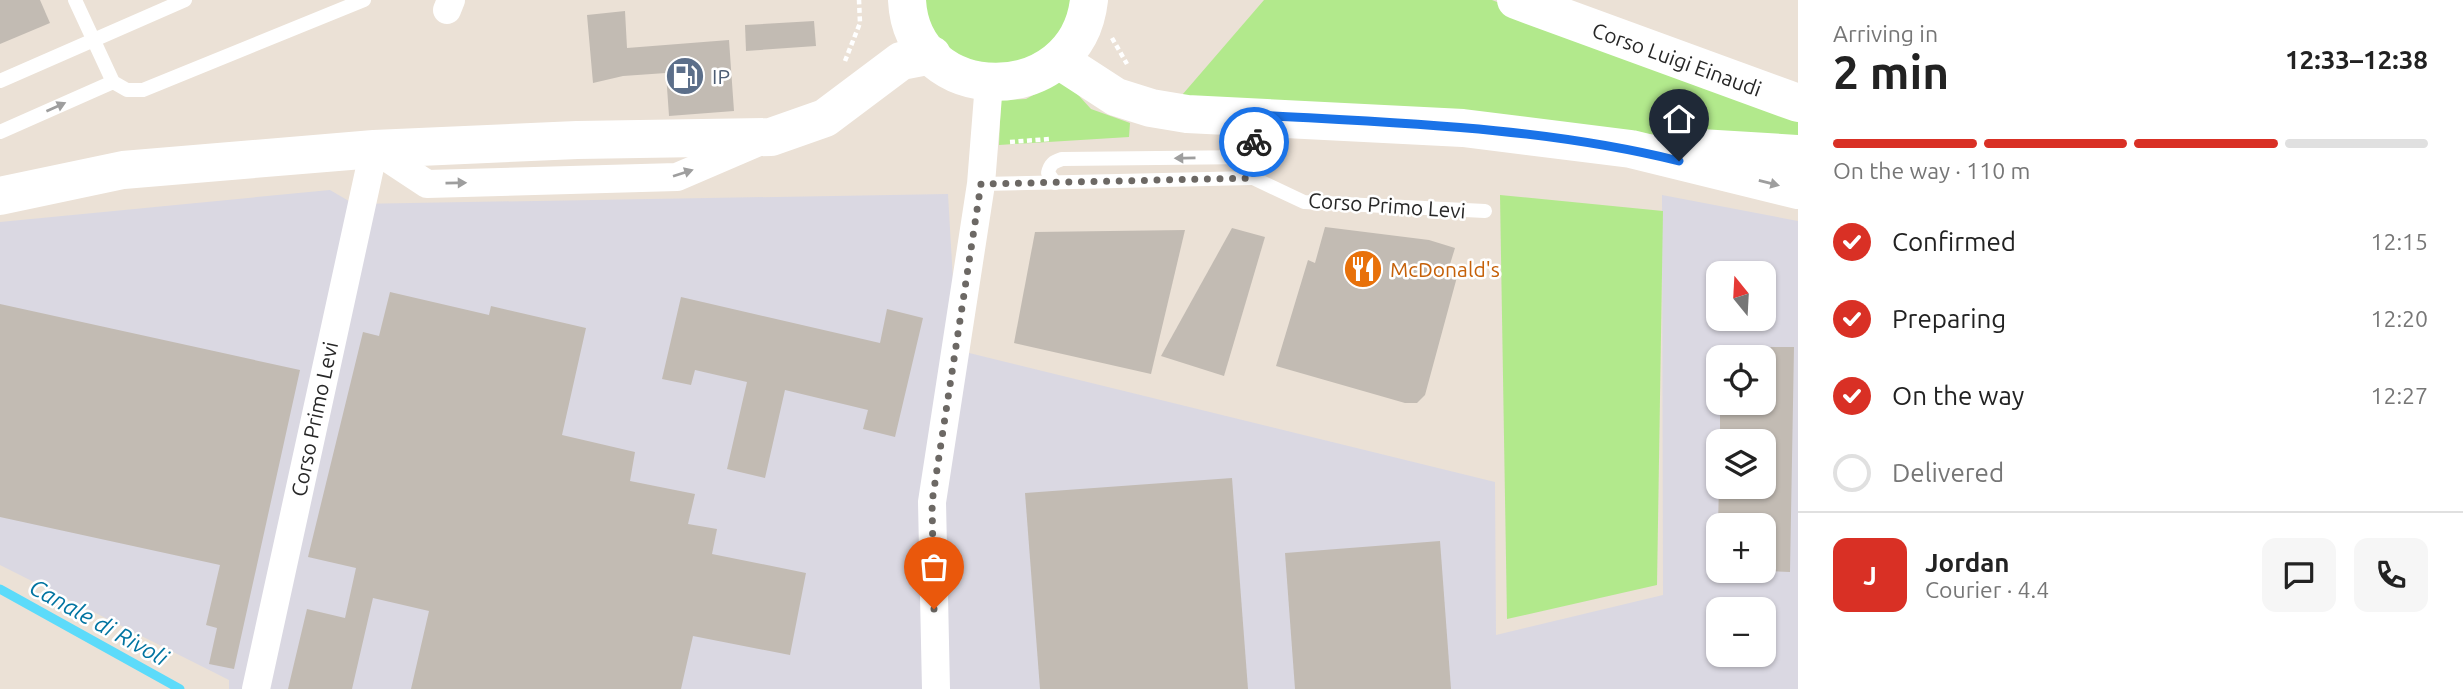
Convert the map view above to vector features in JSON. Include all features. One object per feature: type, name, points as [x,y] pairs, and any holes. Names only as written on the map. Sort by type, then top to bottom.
[{"type":"main road","points":[[907,2],[913,27],[942,65],[964,77],[989,83],[1014,82],[1038,75],[1059,60],[1076,40],[1087,14],[1089,0]]},
{"type":"main road","name":"Corso Luigi Einaudi","points":[[1516,0],[1798,103]]},
{"type":"main road","points":[[867,85],[897,46],[907,2]]},
{"type":"main road","points":[[0,195],[123,170],[374,149],[577,140],[771,137],[825,118],[901,61],[932,55]]},
{"type":"main road","points":[[1059,60],[1116,97],[1151,108],[1188,114],[1257,115],[1463,128],[1631,149],[1798,190]]},
{"type":"main road","points":[[1631,149],[1707,148],[1798,154]]},
{"type":"street","points":[[936,689],[932,502],[981,184],[989,83]]},
{"type":"street","name":"Corso Primo Levi","points":[[256,689],[374,149]]},
{"type":"lane","points":[[75,0],[113,82],[127,90],[143,90],[364,0]]},
{"type":"lane","points":[[0,81],[185,0]]},
{"type":"lane","points":[[0,131],[113,82]]},
{"type":"lane","points":[[1253,178],[1257,115]]},
{"type":"lane","points":[[1055,183],[1048,173],[1049,167],[1053,162],[1062,159],[1253,157]]},
{"type":"lane","name":"Corso Primo Levi","points":[[981,184],[1253,178],[1304,202],[1485,211]]},
{"type":"path","points":[[859,0],[860,23],[835,80],[867,85]]},
{"type":"shaded area","points":[[330,190],[354,204],[948,194],[957,350],[1495,482],[1496,635],[1663,595],[1662,195],[1798,221],[1798,689],[229,689],[229,680],[0,565],[0,222]]},
{"type":"green space","points":[[920,0],[1075,0],[1070,23],[1036,62],[985,70],[940,47]]},
{"type":"green space","points":[[1264,0],[1492,0],[1798,122],[1798,144],[1696,139],[1498,118],[1176,102]]},
{"type":"green space","points":[[1059,81],[1070,86],[1091,109],[1130,123],[1129,137],[999,145],[1001,100],[1026,99]]},
{"type":"green space","points":[[1500,195],[1663,211],[1657,585],[1507,619]]},
{"type":"building","points":[[0,0],[40,0],[50,23],[0,44]]},
{"type":"building","points":[[625,11],[627,48],[729,40],[734,111],[669,116],[666,73],[623,76],[593,83],[587,15]]},
{"type":"building","points":[[814,21],[816,46],[746,51],[745,25]]},
{"type":"building","points":[[1325,227],[1429,240],[1455,248],[1447,274],[1457,277],[1425,395],[1417,403],[1405,403],[1276,366],[1308,260],[1315,263]]},
{"type":"building","points":[[1232,228],[1265,237],[1224,376],[1161,356]]},
{"type":"building","points":[[1185,230],[1151,374],[1014,343],[1035,232]]},
{"type":"building","points":[[390,292],[489,315],[491,306],[586,328],[562,435],[635,452],[630,481],[695,494],[688,524],[717,529],[712,554],[806,573],[790,655],[693,636],[681,689],[411,689],[429,611],[373,598],[352,689],[288,689],[307,609],[345,618],[356,568],[308,557],[363,332],[379,336]]},
{"type":"building","points":[[681,297],[880,343],[887,309],[923,318],[895,437],[863,429],[868,410],[785,390],[765,478],[727,469],[747,382],[695,370],[691,385],[662,379]]},
{"type":"building","points":[[0,304],[300,370],[234,669],[209,664],[217,628],[206,625],[220,565],[0,517]]},
{"type":"building","points":[[1776,347],[1794,347],[1790,572],[1776,571],[1776,513],[1718,513],[1719,499],[1776,499],[1776,429],[1720,429],[1720,415],[1776,415]]},
{"type":"building","points":[[1232,478],[1248,689],[1040,689],[1025,493]]},
{"type":"building","points":[[1440,541],[1451,689],[1295,689],[1285,553]]},
{"type":"waterway","name":"Canale di Rivoli","points":[[0,589],[180,689]]},
{"type":"way so far","points":[[934,609],[932,502],[981,184],[1253,178],[1254,142]]},
{"type":"place","name":"IP","points":[[685,76]]},
{"type":"place","name":"McDonald's","points":[[1363,269]]},
{"type":"route","points":[[1254,142],[1257,115],[1463,128],[1631,149],[1679,161]]}]
